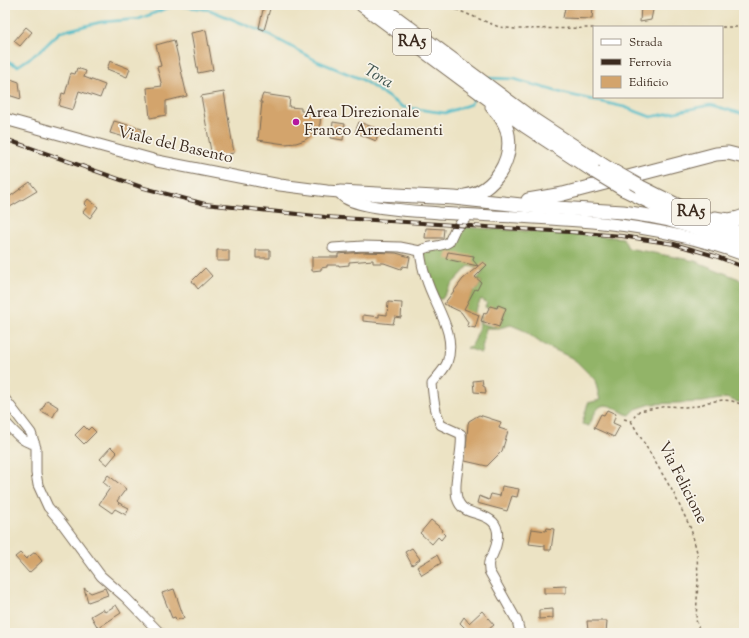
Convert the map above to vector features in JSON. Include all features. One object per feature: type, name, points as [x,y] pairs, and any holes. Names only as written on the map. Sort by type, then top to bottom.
[{"type":"highway","name":"RA5","points":[[362,5],[482,94],[503,103]]},
{"type":"highway","name":"RA5","points":[[378,5],[503,103],[560,138],[624,189],[674,215],[744,246]]},
{"type":"highway","points":[[454,198],[475,195],[491,184],[498,176],[508,155],[508,137],[502,119],[482,94]]},
{"type":"highway","points":[[496,202],[525,201],[543,198],[716,154],[728,153],[744,157]]},
{"type":"highway","name":"RA5","points":[[600,170],[639,186],[679,206],[744,235]]},
{"type":"highway","points":[[340,192],[454,198],[540,207],[623,212],[648,216],[716,234]]},
{"type":"highway","points":[[679,206],[728,221],[744,216]]},
{"type":"main road","name":"Viale del Basento","points":[[5,120],[157,161],[280,185],[340,192]]},
{"type":"main road","points":[[340,192],[342,196],[348,199],[377,207],[465,218],[602,223],[653,230],[708,243],[744,255]]},
{"type":"street","points":[[333,248],[363,246],[400,247],[420,251],[424,248],[442,246],[449,242],[455,229],[465,218]]},
{"type":"street","points":[[420,251],[426,278],[447,327],[450,345],[446,365],[432,383],[437,417],[441,426],[461,434],[462,441],[457,479],[459,504],[467,511],[494,522],[496,526],[498,531],[497,542],[493,555],[488,562],[490,571],[517,621],[520,633]]},
{"type":"street","points":[[5,399],[31,433],[35,444],[38,485],[48,507],[95,568],[160,633]]},
{"type":"street","points":[[5,422],[24,441],[35,444]]},
{"type":"path","points":[[444,5],[499,27],[515,29],[593,28]]},
{"type":"path","points":[[723,27],[744,27]]},
{"type":"path","points":[[624,419],[631,421],[638,411],[667,406],[698,406],[708,402],[723,400],[744,405]]},
{"type":"path","name":"Via Felicione","points":[[631,421],[673,492],[691,529],[697,552],[698,580],[696,620],[700,633]]},
{"type":"green space","points":[[460,227],[623,238],[628,248],[695,261],[744,281],[744,404],[726,398],[703,402],[651,404],[636,409],[630,415],[605,405],[601,406],[595,412],[589,426],[582,424],[588,403],[600,400],[595,380],[570,357],[542,344],[523,330],[511,325],[499,328],[486,328],[481,353],[467,348],[471,346],[477,334],[481,316],[480,323],[494,327],[496,321],[502,322],[505,308],[495,306],[490,309],[485,307],[487,303],[481,299],[474,313],[464,314],[461,312],[474,291],[476,291],[482,282],[477,279],[483,272],[478,268],[469,266],[451,285],[442,299],[438,299],[421,251],[444,248]]},
{"type":"building","points":[[264,5],[271,5],[264,30],[259,28]]},
{"type":"building","points":[[641,5],[654,5],[651,20],[640,22]]},
{"type":"building","points":[[593,7],[592,19],[563,18],[565,8]]},
{"type":"building","points":[[26,27],[32,32],[20,46],[14,41]]},
{"type":"building","points":[[206,30],[213,70],[198,73],[191,33]]},
{"type":"building","points":[[174,40],[187,96],[166,101],[166,115],[150,118],[147,88],[162,86],[157,67],[161,66],[156,45]]},
{"type":"building","points":[[110,61],[130,69],[127,77],[107,69]]},
{"type":"building","points":[[77,68],[86,71],[84,77],[105,85],[100,98],[79,91],[73,110],[59,106],[62,93],[65,94],[71,73],[75,74]]},
{"type":"building","points":[[5,77],[19,82],[21,99],[5,94]]},
{"type":"building","points":[[224,92],[234,153],[212,157],[201,96]]},
{"type":"building","points":[[263,94],[290,98],[289,107],[301,108],[301,111],[321,113],[320,124],[316,131],[305,140],[296,143],[285,144],[258,140],[262,102],[260,102]]},
{"type":"building","points":[[114,121],[142,129],[139,141],[110,133]]},
{"type":"building","points":[[333,122],[345,124],[343,140],[331,138]]},
{"type":"building","points":[[359,122],[380,130],[376,141],[355,132]]},
{"type":"building","points":[[30,182],[37,191],[10,207],[5,200]]},
{"type":"building","points":[[88,199],[98,207],[90,218],[83,212],[87,207],[84,204]]},
{"type":"building","points":[[426,228],[444,229],[443,238],[425,238]]},
{"type":"building","points":[[217,250],[229,250],[229,261],[217,261]]},
{"type":"building","points":[[256,250],[270,250],[270,258],[256,258]]},
{"type":"building","points":[[363,252],[396,253],[410,257],[408,267],[403,266],[401,269],[384,263],[373,263],[373,260],[349,262],[349,265],[327,265],[327,267],[321,268],[321,270],[312,271],[312,257],[338,257],[338,254]]},
{"type":"building","points":[[448,252],[474,256],[473,260],[478,266],[446,259]]},
{"type":"building","points":[[483,262],[487,265],[475,277],[481,282],[477,290],[475,289],[464,309],[479,315],[475,328],[467,326],[468,322],[461,312],[444,304],[463,279]]},
{"type":"building","points":[[205,268],[212,276],[198,289],[192,281]]},
{"type":"building","points":[[388,302],[402,303],[401,318],[395,317],[393,324],[363,321],[363,315],[379,317],[379,314],[387,315]]},
{"type":"building","points":[[498,305],[506,308],[499,327],[481,321],[484,313],[486,314],[490,306],[497,308]]},
{"type":"building","points":[[482,380],[486,393],[474,392],[473,381]]},
{"type":"building","points":[[47,400],[58,407],[53,417],[41,411]]},
{"type":"building","points":[[607,410],[616,414],[613,423],[620,426],[614,437],[594,428],[601,414],[604,415]]},
{"type":"building","points":[[479,415],[501,422],[499,428],[508,431],[502,451],[487,466],[465,461],[468,424],[469,421]]},
{"type":"building","points":[[84,426],[88,430],[91,427],[96,432],[84,444],[75,435]]},
{"type":"building","points":[[111,447],[117,453],[107,465],[100,459]]},
{"type":"building","points":[[108,475],[126,489],[117,501],[129,508],[126,515],[115,509],[112,513],[99,504],[110,488],[103,482]]},
{"type":"building","points":[[502,486],[519,489],[517,497],[512,496],[507,511],[477,503],[479,496],[489,500],[491,494],[500,496]]},
{"type":"building","points":[[431,520],[443,530],[442,532],[445,535],[441,540],[438,537],[432,544],[420,533]]},
{"type":"building","points":[[547,528],[554,529],[551,550],[545,550],[545,546],[529,544],[532,529],[546,531]]},
{"type":"building","points":[[412,548],[420,559],[412,565],[405,552]]},
{"type":"building","points":[[35,552],[42,561],[29,573],[15,557],[20,553],[26,559]]},
{"type":"building","points":[[437,555],[441,563],[422,575],[417,567]]},
{"type":"building","points":[[566,586],[566,593],[544,593],[544,587]]},
{"type":"building","points":[[84,588],[91,593],[105,588],[108,595],[88,602]]},
{"type":"building","points":[[174,589],[184,618],[176,620],[175,617],[172,618],[162,593]]},
{"type":"building","points":[[116,605],[121,613],[98,628],[91,616],[103,609],[105,612]]},
{"type":"building","points":[[553,609],[553,618],[539,619],[539,610]]},
{"type":"building","points":[[482,611],[494,625],[484,633],[470,633],[460,623],[464,617],[469,623]]},
{"type":"building","points":[[587,621],[607,621],[606,633],[594,633],[594,631],[588,631]]},
{"type":"waterway","name":"Tora","points":[[5,60],[18,66],[40,51],[60,32],[101,22],[139,19],[175,5],[210,10],[268,34],[317,61],[361,79],[403,107],[445,113],[471,104],[475,94]]},
{"type":"waterway","name":"Tora","points":[[486,78],[514,79],[562,93],[624,107],[651,117],[710,105],[744,114]]},
{"type":"railway","points":[[5,139],[144,188],[205,204],[325,217],[622,236],[674,244],[715,256],[744,267]]},
{"type":"place","name":"Area Direzionale Franco Arredamenti","points":[[296,122]]}]
